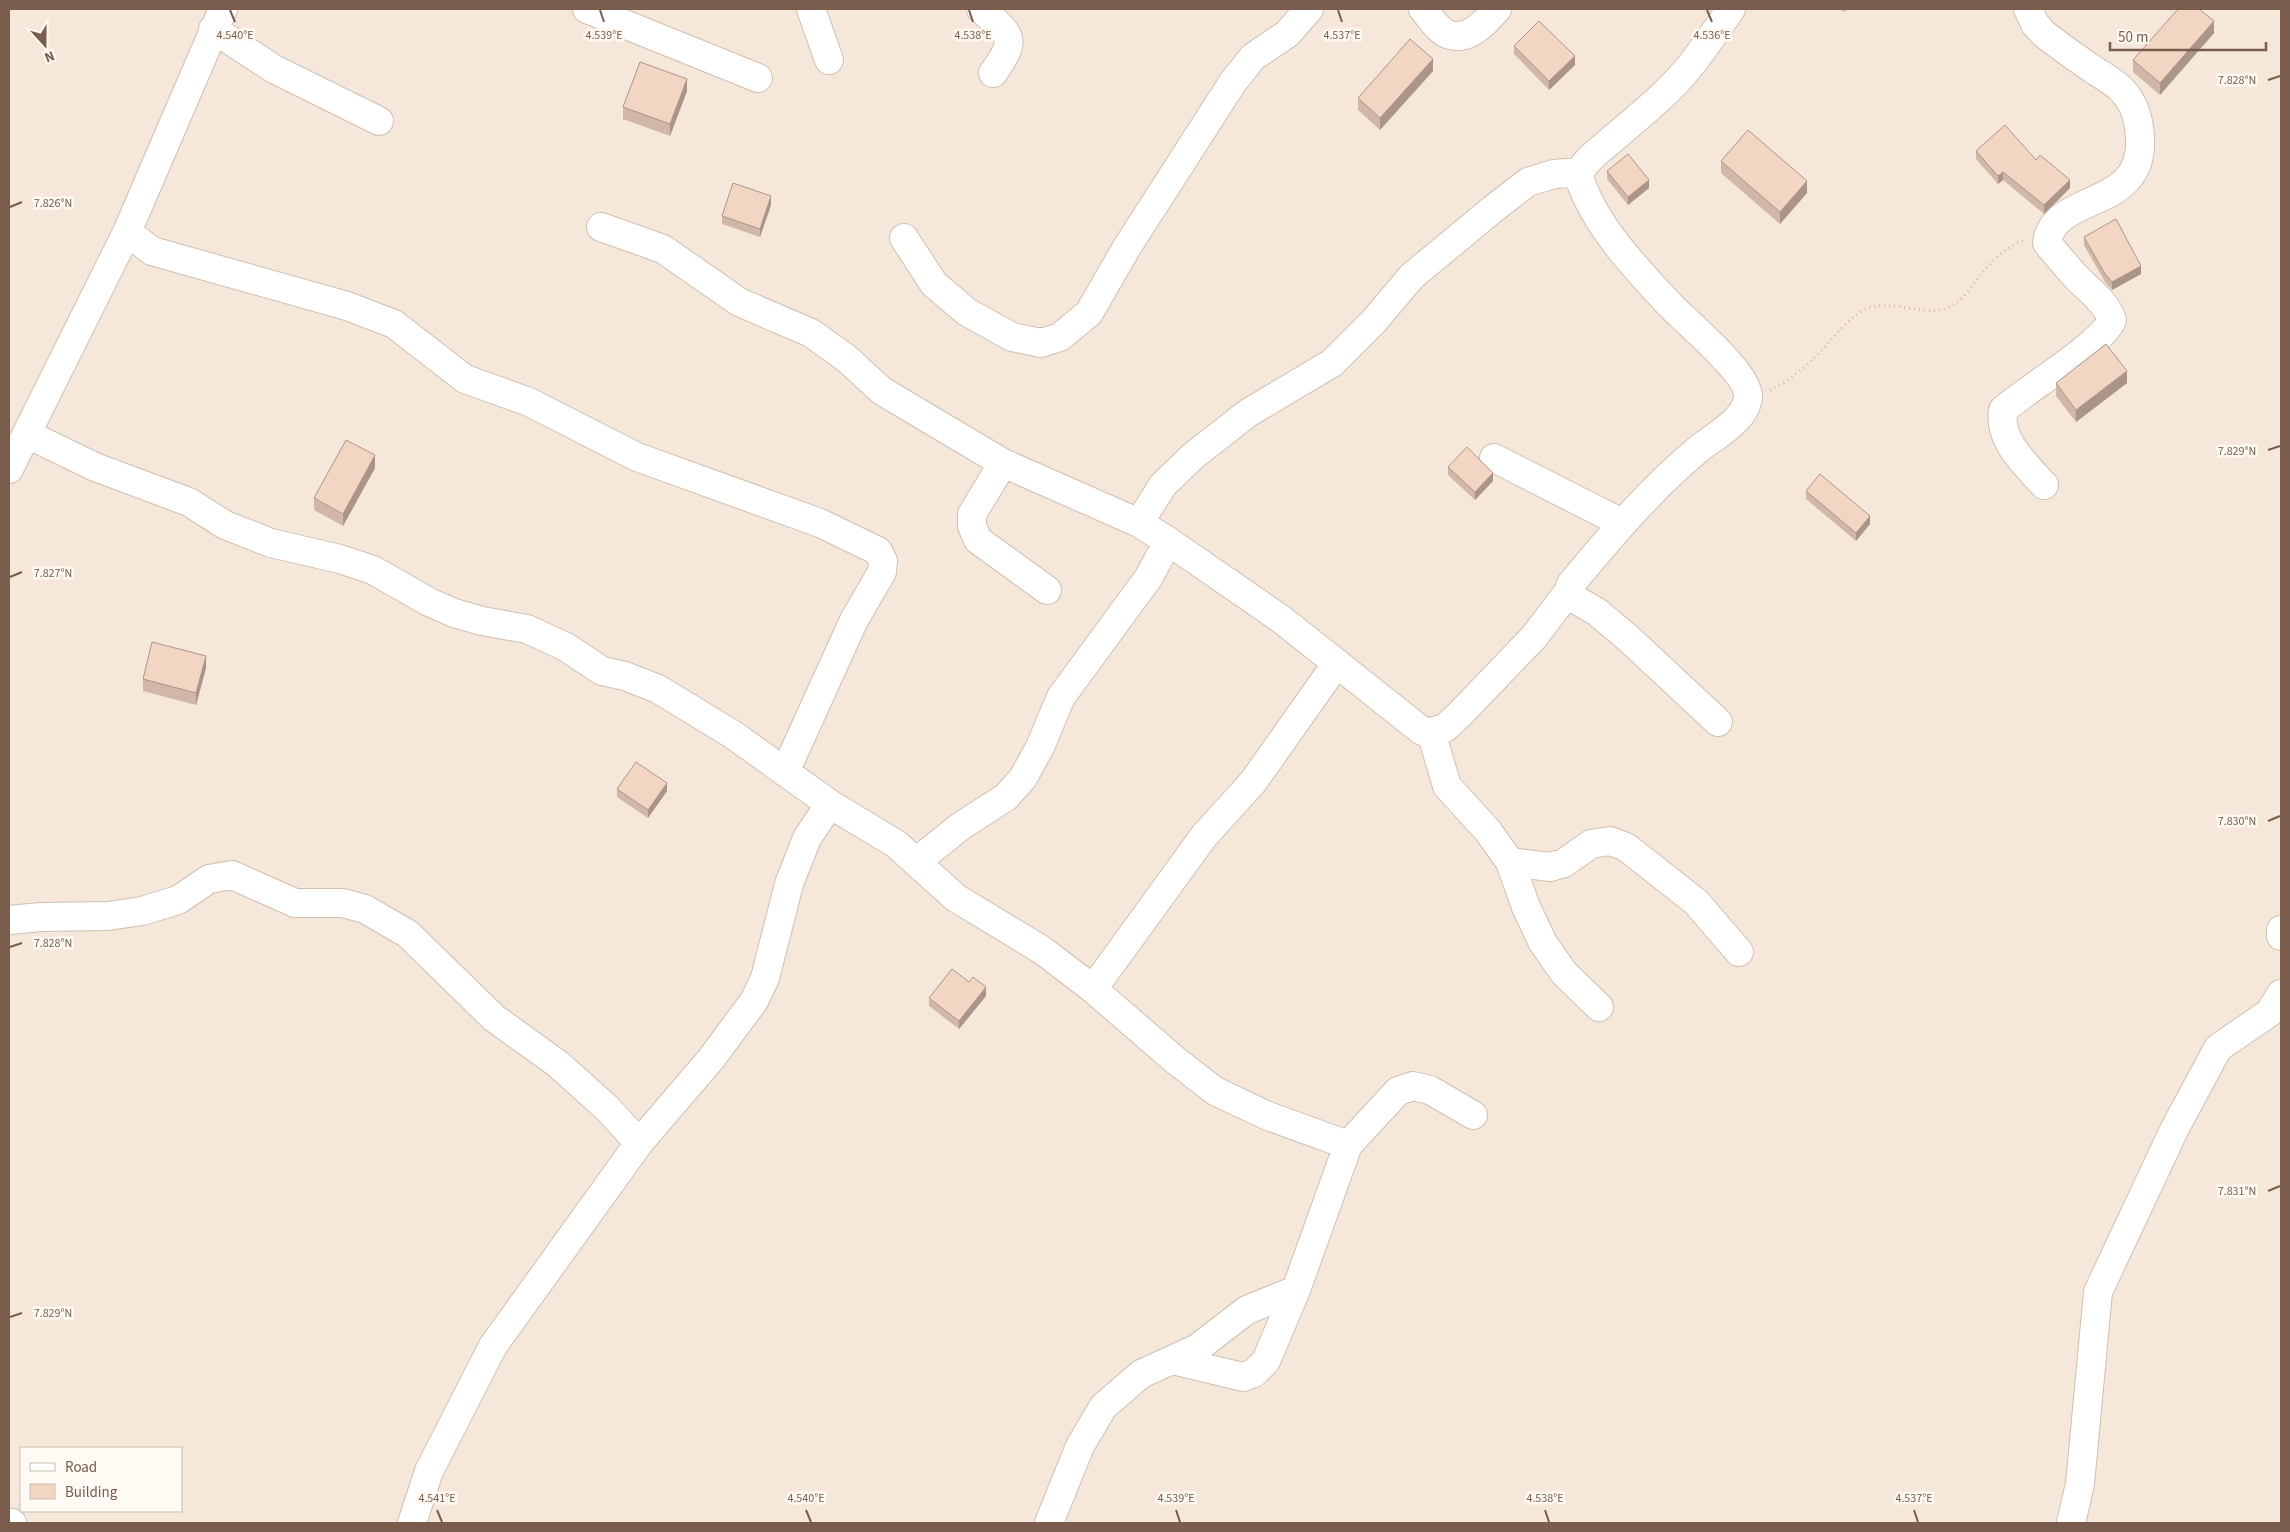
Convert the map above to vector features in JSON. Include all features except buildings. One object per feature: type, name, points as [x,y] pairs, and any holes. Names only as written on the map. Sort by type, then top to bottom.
[{"type":"street","points":[[587,9],[758,78]]},
{"type":"street","points":[[811,9],[828,60]]},
{"type":"street","points":[[982,9],[1004,29],[1010,42],[1009,51],[993,73]]},
{"type":"street","points":[[904,238],[934,284],[967,312],[1012,337],[1041,343],[1060,338],[1089,313],[1127,247],[1233,82],[1252,57],[1287,34],[1309,9]]},
{"type":"street","points":[[1423,9],[1446,34],[1458,37],[1469,33],[1487,20],[1497,9]]},
{"type":"street","points":[[601,227],[663,249],[739,302],[811,333],[846,358],[882,391],[1003,463],[1138,524],[1168,541],[1280,619],[1422,731],[1431,732],[1445,728],[1534,637],[1568,592],[1571,584],[1622,523],[1688,458],[1732,423],[1744,410],[1748,396],[1743,381],[1724,357],[1670,304],[1614,239],[1590,205],[1581,184],[1580,172],[1590,159],[1656,101],[1690,66],[1731,9]]},
{"type":"street","points":[[2028,9],[2035,24],[2044,34],[2121,88],[2135,108],[2140,127],[2139,163],[2126,183],[2060,219],[2049,231],[2047,243],[2064,265],[2104,305],[2112,320],[2109,328],[2003,410],[2002,430],[2018,457],[2044,485]]},
{"type":"street","points":[[9,469],[127,232],[218,19],[274,69],[379,121]]},
{"type":"street","points":[[1138,524],[1163,485],[1193,456],[1248,413],[1332,363],[1374,321],[1412,276],[1493,209],[1528,182],[1554,174],[1580,172]]},
{"type":"street","points":[[127,232],[152,251],[347,306],[394,324],[465,379],[529,402],[637,457],[820,523],[878,551],[883,561],[882,572],[854,620],[786,772]]},
{"type":"street","points":[[27,434],[95,467],[189,502],[226,525],[271,543],[340,559],[373,570],[429,602],[454,613],[482,621],[527,629],[545,636],[602,671],[625,676],[658,689],[732,734],[830,804],[896,844],[956,898],[1042,950],[1093,989],[1143,1030],[1175,1060],[1215,1091],[1268,1116],[1348,1145]]},
{"type":"street","points":[[1494,458],[1622,523]]},
{"type":"street","points":[[1003,463],[972,514],[972,526],[978,540],[1047,590]]},
{"type":"street","points":[[916,862],[961,826],[1006,797],[1023,778],[1040,747],[1061,697],[1149,577],[1168,541]]},
{"type":"street","points":[[1568,592],[1628,638],[1718,722]]},
{"type":"street","points":[[1093,989],[1204,836],[1253,782],[1337,664]]},
{"type":"street","points":[[1431,732],[1447,786],[1488,831],[1510,862],[1543,943],[1564,973],[1599,1007]]},
{"type":"street","points":[[412,1523],[429,1472],[492,1346],[639,1143],[711,1059],[754,1001],[765,978],[789,884],[807,838],[830,804]]},
{"type":"street","points":[[1510,862],[1550,867],[1564,864],[1590,844],[1610,841],[1626,847],[1696,902],[1739,952]]},
{"type":"street","points":[[9,920],[41,917],[108,916],[142,911],[178,900],[209,880],[232,875],[295,903],[343,903],[365,909],[408,934],[494,1018],[558,1064],[608,1109],[639,1143]]},
{"type":"street","points":[[2281,930],[2281,936]]},
{"type":"street","points":[[2071,1523],[2080,1484],[2098,1292],[2174,1130],[2218,1048],[2270,1013],[2281,994]]},
{"type":"street","points":[[1172,1360],[1243,1377],[1254,1373],[1266,1361],[1296,1290],[1348,1145],[1398,1091],[1413,1086],[1430,1090],[1473,1115]]},
{"type":"street","points":[[1049,1523],[1080,1446],[1103,1407],[1141,1374],[1196,1349],[1247,1310],[1296,1290]]},
{"type":"path","points":[[1748,396],[1765,393],[1786,382],[1812,361],[1852,320],[1868,308],[1885,305],[1926,310],[1949,308],[1964,296],[1996,257],[2007,248],[2049,231]]},
{"type":"shaded area","points":[[9,9],[2281,9],[2281,1523],[9,1523]]}]
